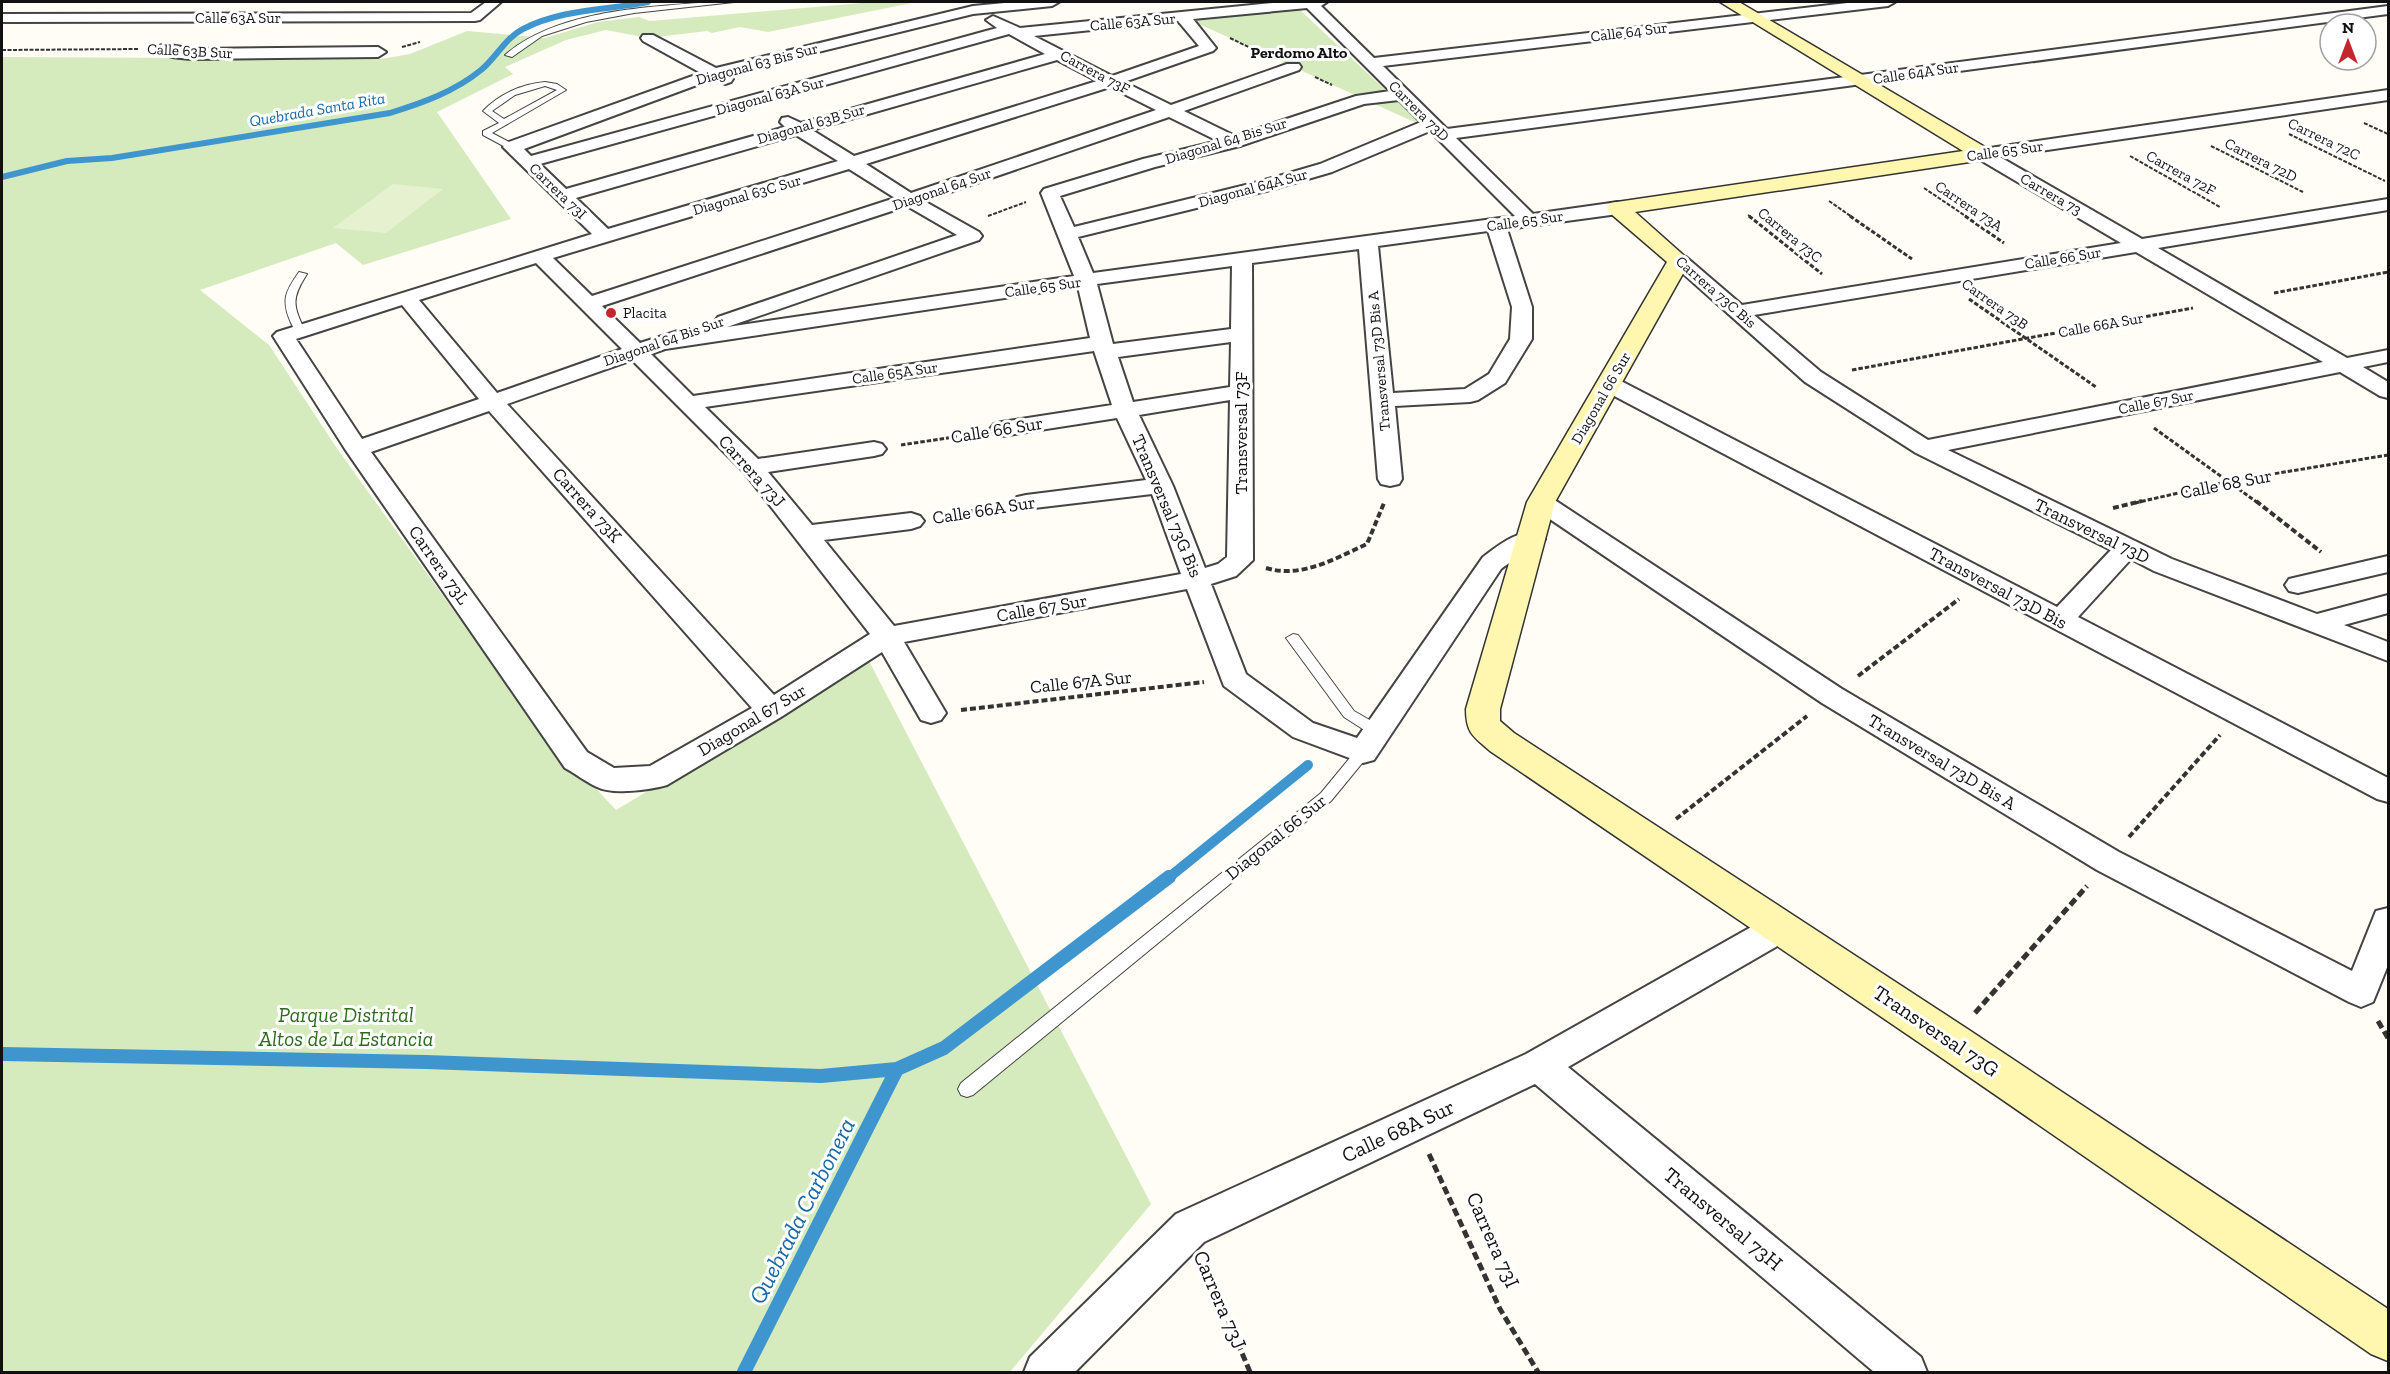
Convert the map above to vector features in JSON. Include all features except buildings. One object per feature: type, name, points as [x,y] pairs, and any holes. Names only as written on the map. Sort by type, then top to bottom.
[{"type":"street","points":[[164,49],[233,2]]},
{"type":"street","name":"Calle 63A Sur","points":[[2,18],[475,16],[495,2]]},
{"type":"street","name":"Carrera 73F","points":[[956,2],[1234,142]]},
{"type":"street","name":"Diagonal 63 Bis Sur","points":[[512,147],[715,73],[973,10],[1052,2]]},
{"type":"street","name":"Calle 63A Sur","points":[[1015,31],[1183,17],[1313,2]]},
{"type":"street","name":"Carrera 73D","points":[[1313,2],[1437,130],[1530,221]]},
{"type":"street","name":"Carrera 73","points":[[1728,2],[2388,391]]},
{"type":"street","name":"Calle 64 Sur","points":[[1371,63],[1887,2]]},
{"type":"street","points":[[2326,2],[2353,12]]},
{"type":"street","name":"Calle 64A Sur","points":[[2373,12],[2388,10]]},
{"type":"street","name":"Diagonal 63C Sur","points":[[292,333],[540,255],[854,164],[1113,83],[1208,48],[1183,17]]},
{"type":"street","name":"Calle 64A Sur","points":[[1437,130],[1860,81],[2318,19]]},
{"type":"street","name":"Diagonal 63A Sur","points":[[528,162],[1015,31]]},
{"type":"street","points":[[648,38],[715,73],[760,100],[796,128],[910,200],[966,231]]},
{"type":"street","name":"Calle 63B Sur","points":[[164,49],[193,54],[378,52]]},
{"type":"street","name":"Diagonal 63B Sur","points":[[562,196],[1061,54]]},
{"type":"street","name":"Diagonal 64 Sur","points":[[588,303],[910,200],[1173,111],[1293,67]]},
{"type":"street","name":"Diagonal 64 Bis Sur","points":[[1050,193],[1234,142],[1362,99],[1403,95]]},
{"type":"street","name":"Calle 65 Sur","points":[[660,343],[1086,280],[1530,221],[2388,95]]},
{"type":"street","name":"Diagonal 64A Sur","points":[[1068,234],[1264,186],[1326,168],[1437,130]]},
{"type":"street","name":"Carrera 73I","points":[[512,147],[605,236]]},
{"type":"street","name":"Transversal 73G Bis","points":[[1050,193],[1086,280],[1104,348],[1125,410],[1161,486],[1234,679]]},
{"type":"street","name":"Calle 66 Sur","points":[[1738,312],[2388,204]]},
{"type":"street","name":"Carrera 73C Bis","points":[[1618,208],[1813,377]]},
{"type":"street","points":[[1383,400],[1470,395],[1497,378],[1521,339],[1522,307],[1496,225]]},
{"type":"street","name":"Diagonal 64 Bis Sur","points":[[357,449],[660,343],[966,231]]},
{"type":"street","name":"Transversal 73D Bis A","points":[[1368,243],[1390,479]]},
{"type":"street","name":"Carrera 73J","points":[[540,255],[752,467],[887,636],[930,713]]},
{"type":"street","name":"Transversal 73F","points":[[1240,560],[1242,259]]},
{"type":"street","name":"Diagonal 66 Sur","points":[[1483,725],[1483,709],[1541,502],[1679,261]]},
{"type":"street","name":"Carrera 73K","points":[[406,297],[493,402],[771,710]]},
{"type":"street","name":"Carrera 73L","points":[[292,333],[357,449],[576,760],[609,780]]},
{"type":"street","name":"Calle 65A Sur","points":[[688,403],[1104,348],[1242,334]]},
{"type":"street","name":"Calle 67 Sur","points":[[1924,448],[2388,356]]},
{"type":"street","name":"Transversal 73D","points":[[1813,377],[1924,448],[2066,519],[2163,565],[2388,652]]},
{"type":"street","name":"Transversal 73D Bis","points":[[1609,384],[2388,791]]},
{"type":"street","name":"Calle 66 Sur","points":[[1002,429],[1241,392]]},
{"type":"street","points":[[752,467],[874,449]]},
{"type":"street","name":"Calle 66A Sur","points":[[1026,502],[1161,486]]},
{"type":"street","name":"Transversal 73D Bis A","points":[[1541,502],[1832,696],[2108,861],[2361,992],[2388,921]]},
{"type":"street","name":"Calle 66A Sur","points":[[806,534],[910,521]]},
{"type":"street","name":"Diagonal 66 Sur","points":[[1370,742],[1492,563],[1508,551],[1532,539]]},
{"type":"street","points":[[2060,620],[2127,548]]},
{"type":"street","points":[[1198,579],[1227,570],[1240,560]]},
{"type":"street","points":[[2298,585],[2388,564]]},
{"type":"street","name":"Calle 67 Sur","points":[[887,636],[1198,579]]},
{"type":"street","points":[[2314,624],[2388,604]]},
{"type":"street","name":"Diagonal 67 Sur","points":[[609,780],[656,777],[771,710],[887,636]]},
{"type":"street","points":[[1234,679],[1303,730],[1370,742]]},
{"type":"street","name":"Transversal 73G","points":[[1483,725],[1502,742],[1781,927],[2388,1337]]},
{"type":"street","name":"Calle 68A Sur","points":[[1045,1372],[1190,1228],[1539,1065],[1781,927]]},
{"type":"street","name":"Transversal 73H","points":[[1539,1065],[1906,1372]]},
{"type":"lane","points":[[509,55],[539,36],[599,18],[731,2]]},
{"type":"lane","points":[[503,122],[487,111],[495,102],[510,93],[534,86],[549,85],[562,90],[486,133],[512,147]]},
{"type":"lane","points":[[292,333],[288,295],[302,274]]},
{"type":"lane","points":[[1293,638],[1370,742]]},
{"type":"lane","name":"Diagonal 66 Sur","points":[[967,1089],[1326,797],[1370,742]]},
{"type":"path","name":"Calle 63B Sur","points":[[2,50],[164,49]]},
{"type":"path","name":"Carrera 72C","points":[[2250,115],[2388,182]]},
{"type":"path","name":"Carrera 72D","points":[[2172,127],[2342,212]]},
{"type":"path","name":"Carrera 72F","points":[[2096,138],[2255,226]]},
{"type":"path","name":"Carrera 73A","points":[[1893,167],[2033,262]]},
{"type":"path","name":"Carrera 73B","points":[[1801,181],[2230,481],[2350,574]]},
{"type":"path","points":[[966,231],[1050,193]]},
{"type":"path","name":"Carrera 73C","points":[[1721,193],[1846,293]]},
{"type":"path","name":"Calle 66A Sur","points":[[1813,377],[2388,272]]},
{"type":"path","name":"Calle 66 Sur","points":[[874,449],[1002,429]]},
{"type":"path","name":"Calle 68 Sur","points":[[2066,519],[2230,481],[2388,455]]},
{"type":"path","points":[[1240,560],[1279,572],[1319,566],[1367,544],[1381,514],[1390,479]]},
{"type":"path","name":"Calle 66A Sur","points":[[910,521],[1026,502]]},
{"type":"path","name":"Calle 67A Sur","points":[[930,713],[1234,679]]},
{"type":"path","name":"Carrera 73I","points":[[1416,1123],[1500,1309],[1538,1372]]},
{"type":"path","name":"Carrera 73J","points":[[1190,1228],[1250,1372]]},
{"type":"green space","name":"Parque Distrital Altos de La Estancia","points":[[874,2],[917,2],[768,32],[740,27],[712,33],[707,31],[648,38],[606,30],[566,40],[505,67],[513,74],[437,112],[511,219],[363,265],[336,243],[200,290],[269,345],[338,450],[534,722],[616,810],[868,659],[1151,1204],[1010,1372],[2,1372],[2,57],[381,59],[410,54],[467,31],[545,38],[598,22],[639,17],[650,21]]},
{"type":"green space","points":[[1299,9],[1425,127],[1188,19]]},
{"type":"green space","points":[[393,184],[443,189],[386,233],[333,228]]},
{"type":"waterway","name":"Quebrada Santa Rita","points":[[2,177],[67,161],[112,158],[390,113],[426,101],[460,85],[486,65],[517,33],[538,22],[568,14],[648,2]]},
{"type":"waterway","points":[[1167,879],[1308,765]]},
{"type":"waterway","points":[[897,1069],[944,1048],[1169,877]]},
{"type":"waterway","points":[[2,1054],[426,1062],[821,1076],[897,1069]]},
{"type":"waterway","name":"Quebrada Carbonera","points":[[744,1372],[897,1069]]},
{"type":"place","name":"Placita","points":[[611,313]]},
{"type":"district","name":"Perdomo Alto","points":[[1299,52]]}]
